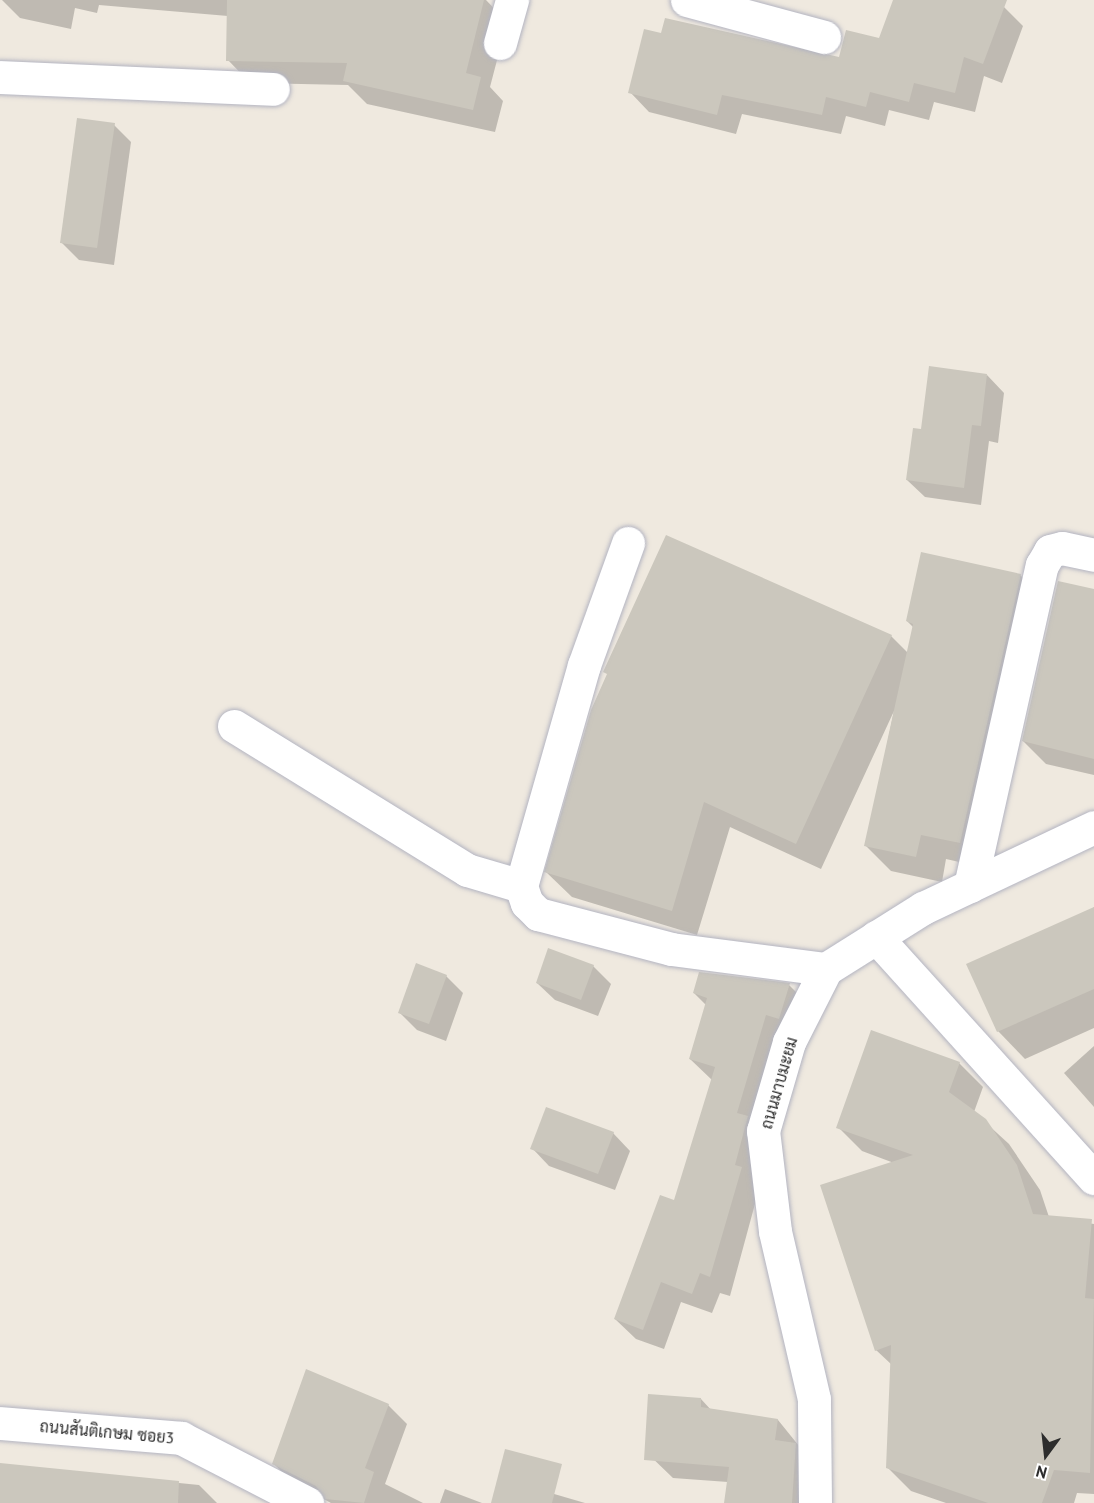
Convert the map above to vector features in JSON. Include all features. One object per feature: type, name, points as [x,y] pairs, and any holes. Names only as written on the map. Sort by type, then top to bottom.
[{"type":"street","points":[[500,43],[512,0]]},
{"type":"street","points":[[687,0],[824,37]]},
{"type":"street","points":[[0,77],[273,89]]},
{"type":"street","points":[[628,543],[585,665],[521,886],[527,903],[549,916],[671,949],[825,969],[876,937],[969,885],[1094,827]]},
{"type":"street","points":[[969,885],[1042,565],[1050,551],[1062,548],[1094,555]]},
{"type":"street","points":[[234,726],[456,864],[521,886]]},
{"type":"street","points":[[876,937],[1094,1178]]},
{"type":"street","name":"ถนนมาบมะยม","points":[[815,1503],[814,1399],[775,1231],[763,1131],[789,1042],[825,969]]},
{"type":"street","name":"ถนนสันติเกษม ซอย3","points":[[0,1423],[182,1438],[307,1503]]},
{"type":"building","points":[[227,0],[484,0],[466,73],[481,77],[473,110],[343,81],[347,63],[226,61]]},
{"type":"building","points":[[893,0],[1007,0],[983,64],[964,57],[955,93],[914,83],[909,102],[870,92],[866,107],[826,97],[822,115],[722,95],[717,115],[628,93],[644,29],[661,33],[665,18],[839,57],[846,30],[879,38]]},
{"type":"building","points":[[77,118],[115,123],[97,248],[60,243]]},
{"type":"building","points":[[929,366],[987,374],[981,426],[972,425],[964,488],[906,480],[913,428],[921,429]]},
{"type":"building","points":[[666,535],[892,635],[796,844],[704,802],[672,911],[544,872],[591,710],[607,674],[603,672]]},
{"type":"building","points":[[921,552],[1021,574],[960,843],[921,835],[916,857],[864,846],[913,624],[906,621]]},
{"type":"building","points":[[1058,581],[1094,589],[1094,759],[1022,741]]},
{"type":"building","points":[[1094,907],[1094,989],[997,1032],[966,964]]},
{"type":"building","points":[[548,948],[594,965],[581,1000],[536,983]]},
{"type":"building","points":[[416,963],[447,975],[429,1024],[398,1013]]},
{"type":"building","points":[[699,972],[790,983],[779,1019],[766,1015],[737,1113],[748,1116],[735,1165],[742,1167],[710,1277],[700,1273],[692,1294],[661,1282],[643,1330],[614,1319],[660,1195],[674,1200],[715,1067],[689,1059],[707,998],[693,993]]},
{"type":"building","points":[[871,1030],[960,1062],[949,1092],[986,1119],[1017,1165],[1033,1214],[1092,1219],[1085,1298],[1094,1299],[1090,1473],[1054,1470],[1042,1503],[988,1503],[886,1468],[891,1345],[875,1351],[820,1185],[913,1155],[836,1128]]},
{"type":"building","points":[[546,1107],[614,1132],[598,1174],[530,1149]]},
{"type":"building","points":[[306,1369],[389,1404],[365,1468],[374,1472],[364,1503],[325,1499],[316,1486],[272,1464]]},
{"type":"building","points":[[648,1394],[701,1398],[701,1407],[778,1419],[775,1440],[796,1443],[792,1503],[724,1503],[729,1467],[644,1460]]},
{"type":"building","points":[[505,1449],[562,1464],[552,1503],[491,1503]]},
{"type":"building","points":[[0,1463],[179,1481],[178,1503],[0,1503]]}]
